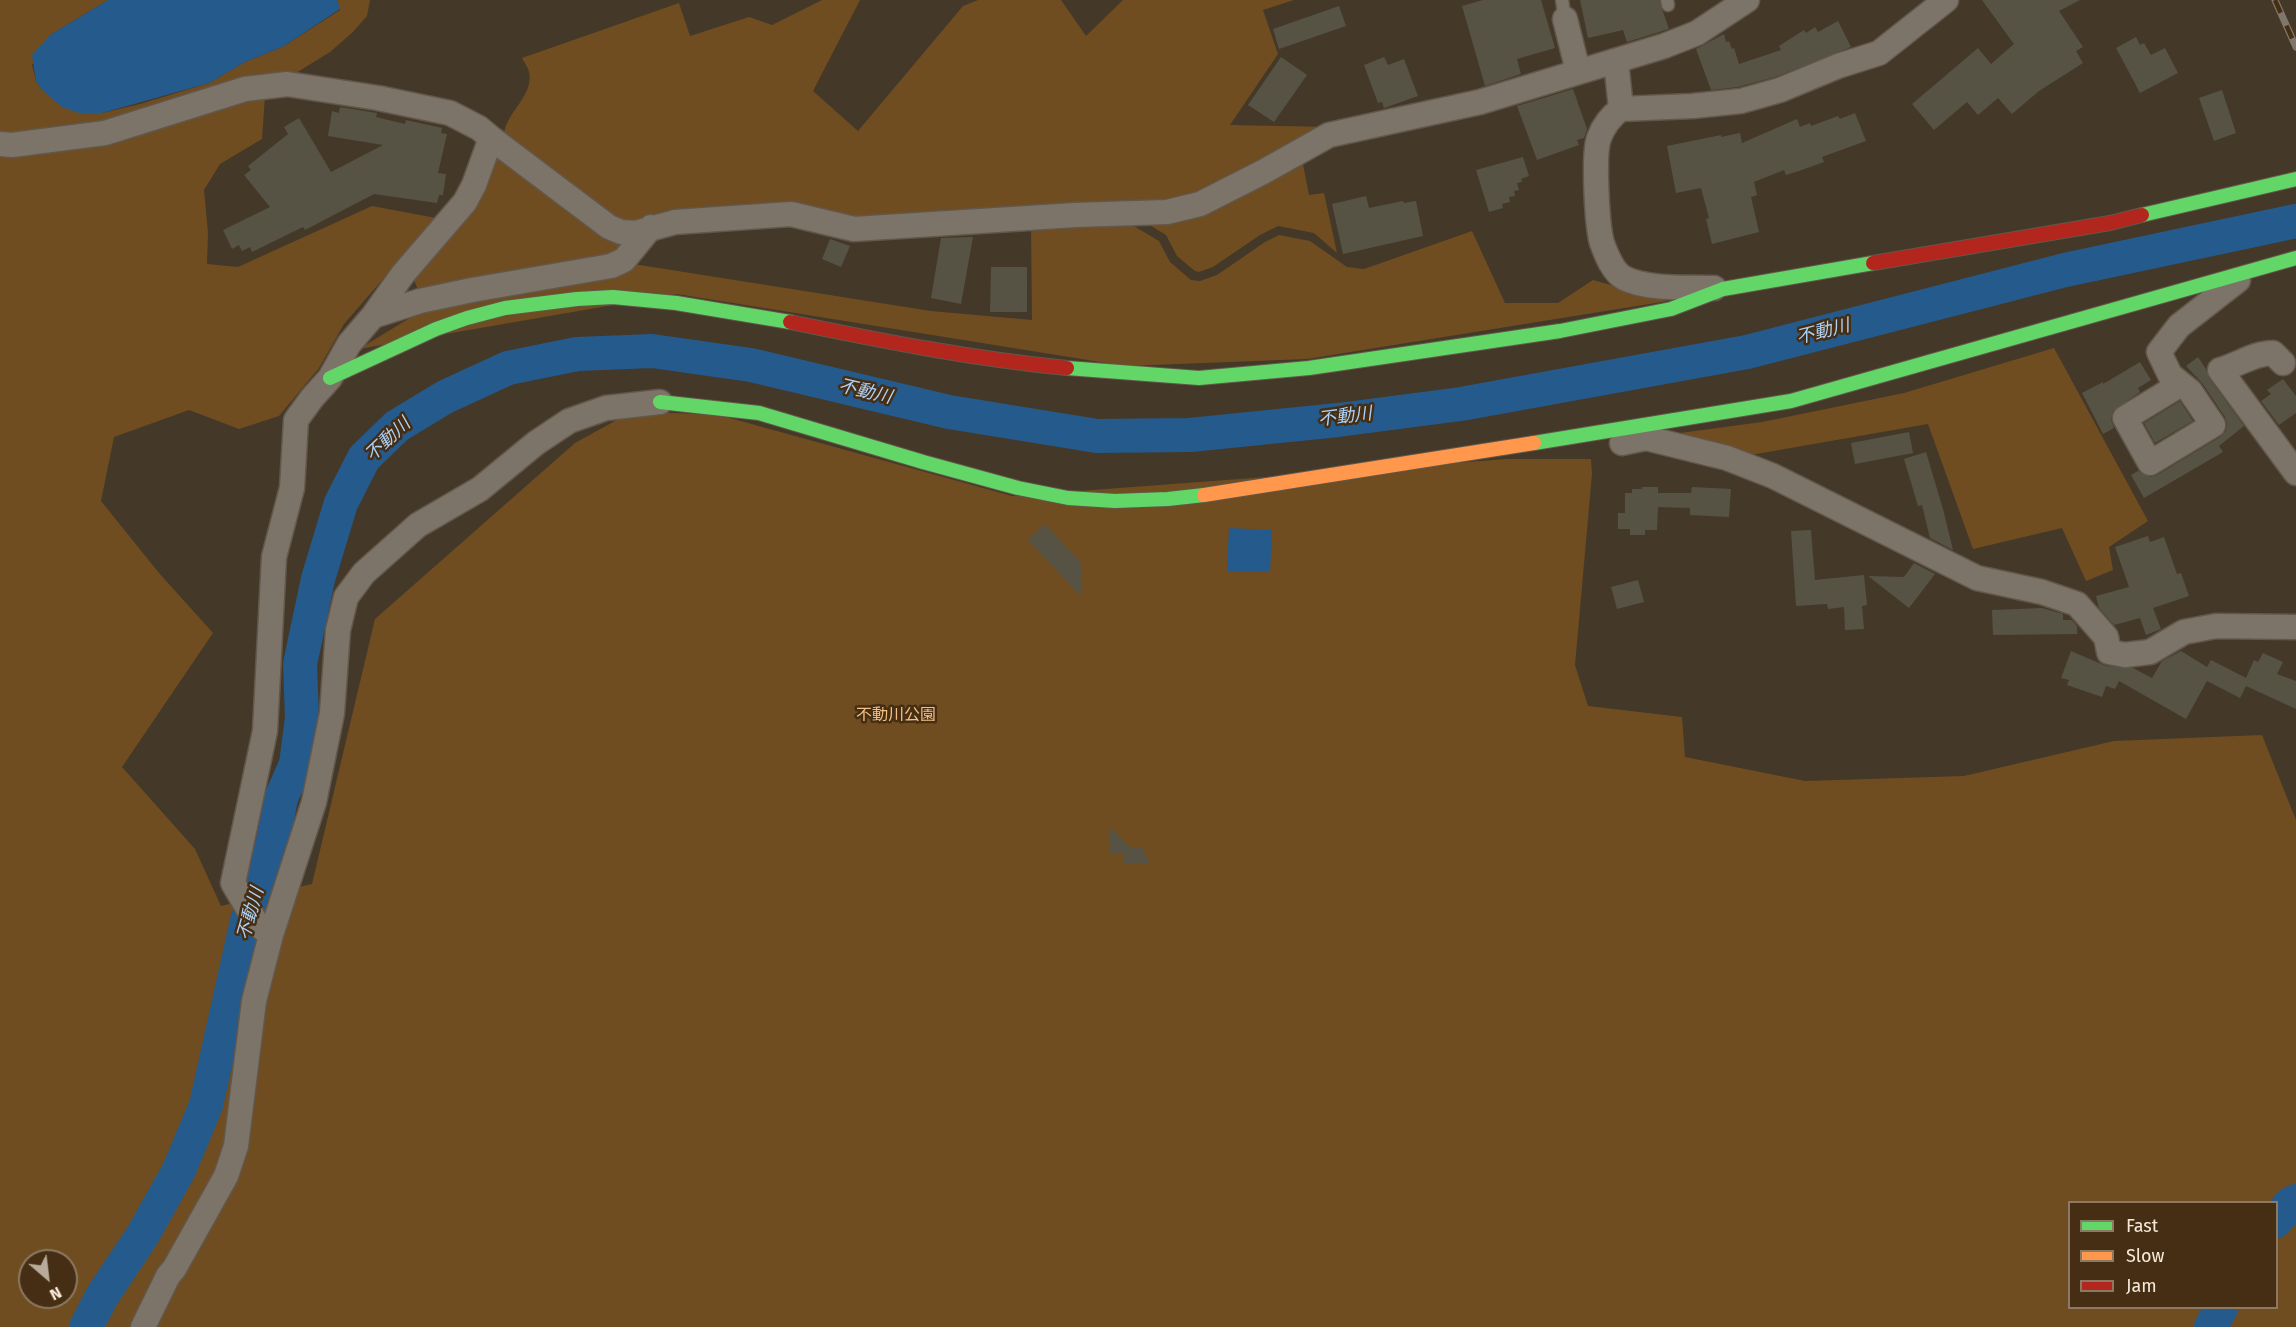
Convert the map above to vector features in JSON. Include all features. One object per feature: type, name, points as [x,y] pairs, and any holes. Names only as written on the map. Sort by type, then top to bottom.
[{"type":"street","points":[[0,144],[12,145],[105,133],[245,89],[287,84],[378,98],[450,113],[479,128],[609,227],[621,232],[635,233],[675,222],[791,214],[854,229],[1075,215],[1167,212],[1200,204],[1329,135],[1479,102],[1664,46],[1697,33],[1747,0]]},
{"type":"street","points":[[1723,289],[1643,285],[1622,277],[1610,261],[1600,231],[1596,150],[1599,137],[1613,115],[1621,109],[1693,106],[1741,100],[1780,90],[1838,66],[1879,53],[1946,0]]},
{"type":"street","points":[[1564,10],[1578,71]]},
{"type":"street","points":[[1616,61],[1621,109]]},
{"type":"street","points":[[264,929],[236,891],[233,883],[265,731],[274,556],[292,488],[296,420],[330,378],[349,344],[373,316],[403,274],[465,202],[474,185],[491,138]]},
{"type":"street","points":[[330,378],[436,329],[467,318],[505,308],[613,297],[676,303],[782,320],[880,341],[995,361],[1124,374],[1218,378],[1309,368],[1560,331],[1671,309],[1723,289],[2110,223],[2296,179]]},
{"type":"street","points":[[373,316],[420,301],[472,290],[611,266],[624,260],[651,227]]},
{"type":"street","points":[[143,1327],[168,1276],[226,1176],[236,1146],[264,929],[314,802],[332,713],[338,630],[346,597],[364,573],[418,525],[480,489],[536,443],[569,421],[606,408],[660,402],[759,413],[1018,488],[1068,498],[1115,501],[1168,499],[1234,491],[1362,469],[1560,440],[1791,401],[2296,258]]},
{"type":"street","points":[[2181,384],[2170,375],[2159,352],[2179,326],[2250,271]]},
{"type":"street","points":[[2292,366],[2273,353],[2261,353],[2235,366],[2220,370],[2296,472]]},
{"type":"street","points":[[1560,440],[1574,449],[1646,438],[1727,458],[1773,476],[1977,578],[2042,592],[2077,604],[2106,637],[2109,652],[2125,655],[2150,652],[2184,632],[2216,626],[2296,627]]},
{"type":"green space","name":"不動川公園","points":[[0,0],[108,0],[50,35],[32,65],[36,81],[43,91],[102,113],[209,83],[245,62],[284,46],[340,10],[337,0],[370,0],[367,16],[353,32],[330,52],[296,73],[234,82],[200,96],[102,121],[117,137],[236,100],[265,96],[262,139],[220,164],[204,190],[208,233],[207,264],[238,267],[372,206],[436,218],[344,324],[319,368],[279,416],[239,429],[189,410],[114,437],[101,501],[159,573],[213,633],[122,767],[195,849],[221,906],[312,884],[375,619],[575,443],[624,416],[648,412],[719,415],[1012,496],[1507,459],[1591,459],[1592,474],[1575,665],[1588,706],[1682,717],[1685,757],[1805,781],[1964,776],[2114,741],[2262,735],[2296,820],[2296,1327],[0,1327]]},
{"type":"green space","points":[[822,0],[860,0],[813,91],[858,131],[963,6],[978,0],[1061,0],[1086,36],[1123,0],[1294,0],[1263,10],[1278,54],[1230,125],[1331,127],[1260,167],[1166,206],[623,227],[504,140],[507,122],[523,98],[530,81],[522,58],[679,3],[690,36],[749,17],[772,25]]},
{"type":"green space","points":[[1301,154],[1309,195],[1324,193],[1337,253],[1314,233],[1278,226],[1260,235],[1213,267],[1199,272],[1177,256],[1166,235],[1148,224]]},
{"type":"green space","points":[[501,158],[633,240],[621,257],[475,282],[457,281],[418,290],[414,280],[475,208],[492,161]]},
{"type":"green space","points":[[1127,222],[1159,241],[1170,262],[1191,280],[1200,281],[1217,275],[1279,235],[1310,241],[1347,267],[1364,269],[1472,231],[1505,303],[1558,303],[1593,280],[1668,301],[1307,359],[1125,366],[677,294],[359,349],[418,313],[627,263],[931,311],[1032,320],[1031,223]]},
{"type":"green space","points":[[2054,348],[2148,521],[2109,547],[2113,570],[2086,581],[2062,528],[1973,549],[1928,424],[1745,456],[1665,435],[1762,422],[1904,393]]},
{"type":"water","points":[[108,0],[337,0],[340,9],[284,46],[245,62],[209,83],[102,113],[79,113],[62,107],[43,91],[36,81],[32,55],[50,35]]},
{"type":"water","points":[[1229,528],[1272,530],[1270,572],[1227,571]]},
{"type":"building","points":[[1483,0],[1541,0],[1555,48],[1517,59],[1521,74],[1485,86],[1462,6]]},
{"type":"building","points":[[1580,0],[1659,0],[1669,29],[1627,42],[1623,30],[1588,38]]},
{"type":"building","points":[[1982,0],[2080,0],[2059,11],[2083,47],[2076,51],[2083,63],[2039,91],[2012,114],[1998,98],[1978,115],[1967,102],[1934,130],[1912,104],[1978,48],[1991,64],[2014,44]]},
{"type":"building","points":[[1339,6],[1346,26],[1279,49],[1273,29]]},
{"type":"building","points":[[1838,21],[1851,47],[1775,77],[1738,87],[1711,90],[1696,49],[1724,34],[1726,42],[1729,41],[1732,49],[1734,48],[1739,64],[1781,50],[1779,46],[1804,30],[1806,33],[1815,27],[1818,32]]},
{"type":"building","points":[[2136,37],[2140,45],[2144,43],[2151,55],[2165,48],[2178,73],[2140,93],[2116,48]]},
{"type":"building","points":[[1281,57],[1307,75],[1274,122],[1248,105]]},
{"type":"building","points":[[1384,57],[1388,65],[1404,59],[1418,96],[1384,108],[1382,102],[1378,103],[1364,65]]},
{"type":"building","points":[[1573,89],[1587,129],[1584,138],[1577,140],[1579,145],[1537,160],[1517,106]]},
{"type":"building","points":[[2222,90],[2236,133],[2214,141],[2199,98]]},
{"type":"building","points":[[340,107],[377,113],[376,117],[405,124],[406,120],[442,128],[441,133],[447,134],[438,173],[446,174],[443,195],[439,195],[437,203],[374,194],[305,230],[303,227],[252,252],[250,247],[242,251],[239,245],[232,249],[223,230],[270,207],[244,175],[251,170],[248,166],[288,134],[284,127],[299,118],[331,172],[383,145],[328,136],[332,111],[339,113]]},
{"type":"building","points":[[1855,113],[1866,141],[1822,157],[1824,162],[1786,175],[1784,170],[1754,182],[1757,195],[1751,197],[1759,232],[1712,244],[1706,219],[1709,218],[1701,188],[1676,193],[1667,146],[1740,133],[1742,143],[1797,119],[1800,127],[1810,123],[1811,126],[1838,116],[1840,119]]},
{"type":"building","points":[[1523,157],[1529,176],[1517,183],[1519,190],[1514,191],[1515,196],[1509,197],[1510,202],[1502,204],[1503,208],[1489,212],[1476,170]]},
{"type":"building","points":[[1366,196],[1369,208],[1403,201],[1404,203],[1416,201],[1423,236],[1343,254],[1332,204]]},
{"type":"building","points":[[973,237],[961,304],[931,298],[941,238]]},
{"type":"building","points":[[830,239],[850,246],[841,267],[822,259]]},
{"type":"building","points":[[991,267],[1027,267],[1027,312],[990,312]]},
{"type":"building","points":[[2198,357],[2209,378],[2244,426],[2219,446],[2223,452],[2144,498],[2131,475],[2138,471],[2150,477],[2157,475],[2220,437],[2226,431],[2225,417],[2202,383],[2186,366]]},
{"type":"building","points":[[2140,362],[2151,380],[2138,388],[2140,392],[2113,411],[2111,419],[2114,428],[2103,434],[2082,393],[2103,382],[2103,384]]},
{"type":"building","points":[[2283,379],[2296,396],[2296,413],[2279,425],[2261,401],[2271,394],[2267,390]]},
{"type":"building","points":[[2180,401],[2193,421],[2155,443],[2144,423]]},
{"type":"building","points":[[1909,432],[1913,453],[1855,464],[1851,443]]},
{"type":"building","points":[[1926,452],[1953,550],[1930,538],[1922,505],[1918,506],[1904,459]]},
{"type":"building","points":[[1642,487],[1658,487],[1658,493],[1691,493],[1692,487],[1731,489],[1729,517],[1690,515],[1690,508],[1658,507],[1657,530],[1645,530],[1645,535],[1630,535],[1630,529],[1618,529],[1618,513],[1625,513],[1625,493],[1632,493],[1632,489],[1642,489]]},
{"type":"building","points":[[1045,524],[1082,564],[1081,596],[1028,540]]},
{"type":"building","points":[[1811,530],[1815,580],[1864,575],[1867,605],[1862,606],[1864,629],[1845,630],[1844,607],[1828,609],[1827,604],[1796,606],[1791,531]]},
{"type":"building","points":[[2148,536],[2150,542],[2164,537],[2177,574],[2181,573],[2189,596],[2153,608],[2161,629],[2146,635],[2140,618],[2114,625],[2099,608],[2096,596],[2129,587],[2115,547]]},
{"type":"building","points":[[1914,563],[1935,574],[1909,608],[1868,576],[1904,577]]},
{"type":"building","points":[[1638,580],[1644,602],[1617,609],[1611,587]]},
{"type":"building","points":[[2042,608],[2063,614],[2063,620],[2072,620],[2077,626],[2077,634],[1993,635],[1992,610]]},
{"type":"building","points":[[2071,651],[2106,666],[2133,668],[2152,678],[2162,661],[2181,651],[2207,667],[2211,660],[2246,678],[2254,660],[2258,662],[2263,653],[2283,662],[2277,674],[2296,681],[2296,709],[2246,686],[2240,698],[2207,681],[2186,719],[2119,681],[2115,689],[2106,686],[2102,697],[2067,685],[2069,680],[2061,678]]},
{"type":"building","points":[[1110,827],[1130,847],[1142,848],[1150,864],[1123,863],[1124,854],[1110,853]]},
{"type":"waterway","name":"不動川","points":[[86,1327],[102,1296],[142,1236],[179,1170],[206,1105],[247,921],[273,841],[281,798],[296,764],[302,718],[300,664],[318,579],[341,503],[364,458],[397,426],[445,397],[508,368],[577,354],[652,351],[751,365],[949,412],[1097,436],[1190,435],[1338,420],[1461,404],[1747,352],[2065,270],[2296,221]]},
{"type":"waterway","points":[[2278,1219],[2290,1204],[2296,1201]]},
{"type":"waterway","points":[[2211,1327],[2220,1309]]},
{"type":"railway","points":[[2275,0],[2296,47]]},
{"type":"traffic: fast","points":[[2142,215],[2296,179]]},
{"type":"traffic: fast","points":[[1534,443],[1791,401],[2296,258]]},
{"type":"traffic: fast","points":[[1067,368],[1199,378],[1309,368],[1560,331],[1671,309],[1723,289],[1873,263]]},
{"type":"traffic: fast","points":[[330,378],[436,329],[467,318],[505,308],[577,299],[613,297],[676,303],[790,322]]},
{"type":"traffic: fast","points":[[660,402],[759,413],[923,462],[1018,488],[1068,498],[1115,501],[1204,495]]},
{"type":"traffic: slow","points":[[1204,495],[1534,443]]},
{"type":"traffic: jam","points":[[1873,263],[2110,223],[2142,215]]},
{"type":"traffic: jam","points":[[790,322],[893,343],[1067,368]]}]
